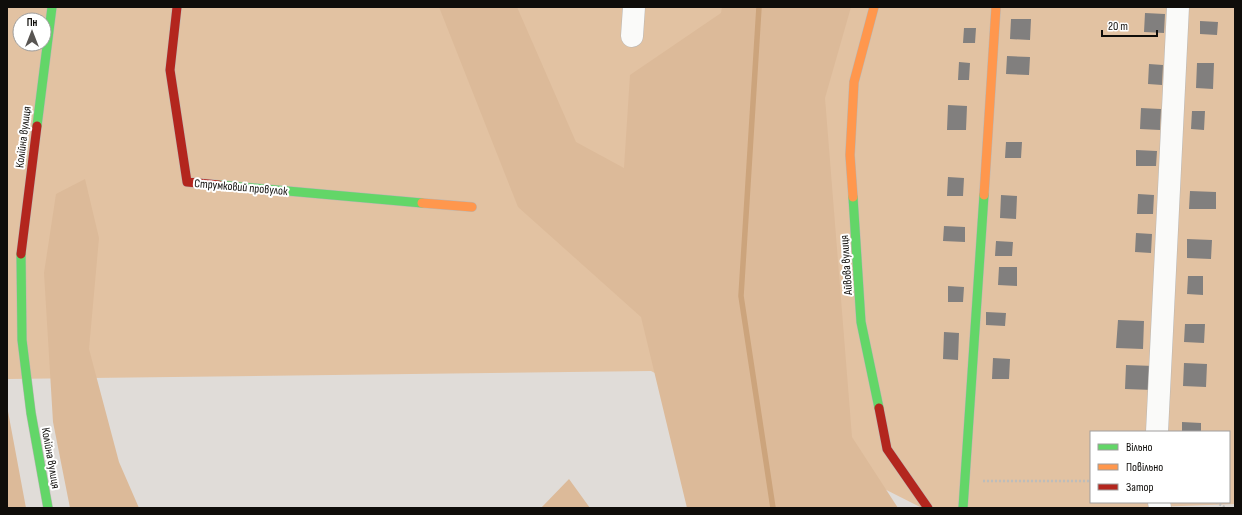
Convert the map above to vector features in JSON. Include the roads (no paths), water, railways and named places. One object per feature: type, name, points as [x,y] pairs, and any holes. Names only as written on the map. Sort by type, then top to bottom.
[{"type":"street","name":"Колійна вулиця","points":[[48,508],[31,413],[22,340],[21,252],[52,7]]},
{"type":"street","name":"Струмковий провулок","points":[[177,7],[170,70],[187,182],[472,207]]},
{"type":"street","points":[[632,36],[634,7]]},
{"type":"street","name":"Айвова вулиця","points":[[874,7],[854,82],[850,155],[862,322],[887,449],[928,508]]},
{"type":"street","points":[[963,508],[996,7]]},
{"type":"street","points":[[1157,431],[1178,7]]},
{"type":"waterway","points":[[759,7],[741,296],[773,508]]}]
